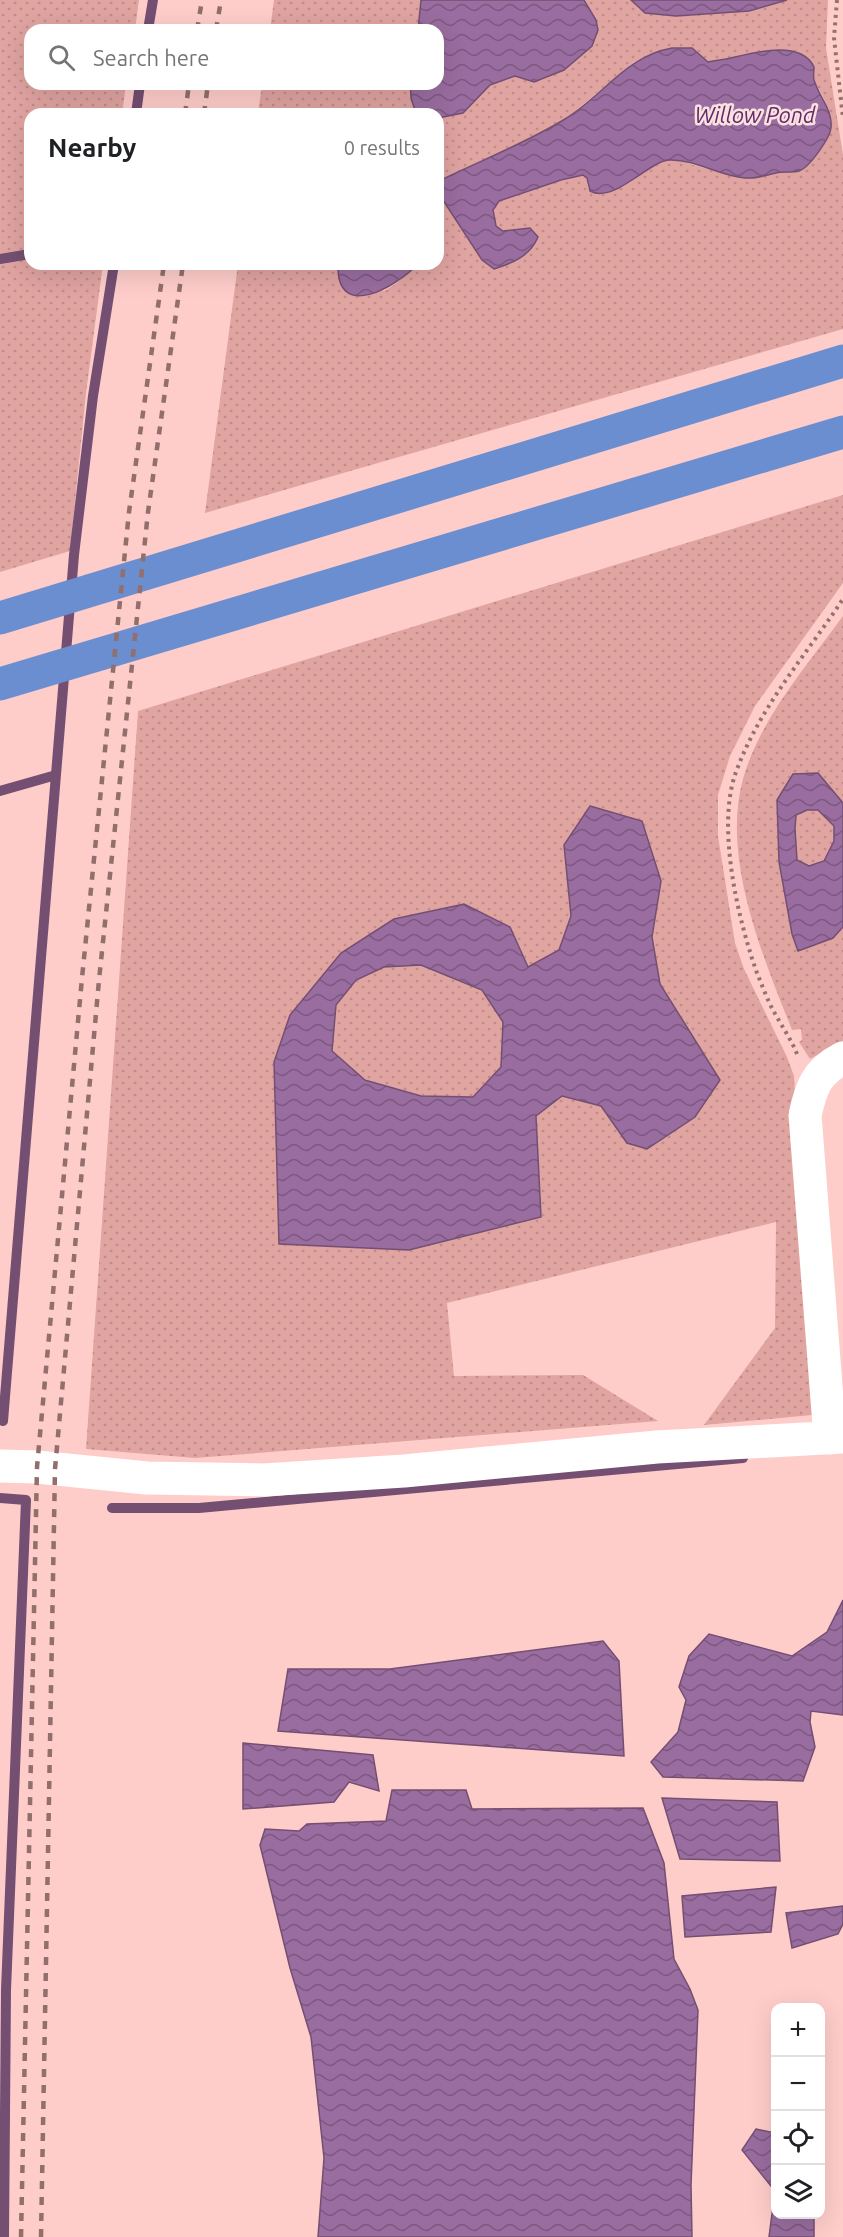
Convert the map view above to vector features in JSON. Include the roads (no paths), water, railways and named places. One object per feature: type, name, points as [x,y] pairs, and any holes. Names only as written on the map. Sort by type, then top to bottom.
[{"type":"highway","points":[[0,618],[843,361]]},
{"type":"highway","points":[[0,684],[843,432]]},
{"type":"street","points":[[0,1466],[37,1467],[147,1478],[264,1480],[404,1472],[657,1447],[836,1437],[805,1115],[810,1088],[822,1073],[843,1058]]},
{"type":"water","points":[[421,0],[584,0],[596,20],[598,30],[592,46],[564,70],[534,82],[515,76],[490,85],[463,113],[444,117],[444,108],[414,107],[411,90],[444,90],[444,24],[419,24]]},
{"type":"water","points":[[631,0],[787,0],[749,11],[676,16],[645,13]]},
{"type":"water","name":"Willow Pond","points":[[672,48],[692,48],[708,62],[763,51],[798,53],[808,58],[814,67],[816,86],[830,115],[830,133],[813,159],[799,171],[745,178],[688,162],[669,160],[661,162],[610,192],[590,191],[587,178],[583,175],[499,201],[493,210],[496,226],[503,231],[530,228],[538,237],[526,254],[508,264],[494,269],[482,260],[444,202],[444,179],[550,128],[579,110],[628,68],[656,52]]},
{"type":"water","points":[[339,270],[411,270],[396,282],[369,294],[357,296],[347,292],[340,282]]},
{"type":"water","points":[[818,773],[843,803],[843,927],[833,938],[798,951],[792,934],[779,862],[777,800],[793,774]],"holes":[[[807,810],[818,810],[834,826],[834,841],[824,861],[809,866],[797,860],[796,815]]]},
{"type":"water","points":[[590,806],[642,821],[661,881],[652,937],[660,984],[720,1080],[695,1117],[647,1149],[627,1143],[601,1106],[562,1096],[536,1116],[541,1217],[409,1250],[279,1244],[274,1062],[290,1015],[341,953],[394,919],[464,904],[510,927],[528,967],[559,950],[571,916],[564,845]],"holes":[[[421,965],[482,990],[503,1022],[501,1067],[473,1097],[421,1096],[365,1080],[332,1051],[336,1005],[356,980],[384,967]]]},
{"type":"water","points":[[843,1600],[843,1715],[811,1711],[810,1722],[815,1747],[803,1781],[663,1777],[651,1762],[678,1732],[686,1700],[679,1687],[689,1656],[709,1634],[792,1656],[827,1632]]},
{"type":"water","points":[[603,1641],[619,1661],[624,1756],[278,1731],[288,1669],[390,1669]]},
{"type":"water","points":[[243,1743],[373,1755],[379,1791],[349,1782],[334,1802],[243,1809]]},
{"type":"water","points":[[392,1790],[466,1790],[472,1809],[643,1808],[664,1863],[674,1959],[698,2010],[691,2185],[692,2237],[318,2237],[324,2158],[311,2037],[290,1968],[260,1845],[265,1829],[299,1831],[307,1824],[386,1821]]},
{"type":"water","points":[[662,1798],[777,1802],[780,1861],[680,1859]]},
{"type":"water","points":[[776,1887],[771,1932],[685,1937],[682,1896]]},
{"type":"water","points":[[843,1906],[843,1924],[838,1934],[792,1948],[786,1913]]},
{"type":"water","points":[[756,2129],[771,2132],[771,2186],[742,2150]]},
{"type":"water","points":[[771,2219],[814,2219],[814,2237],[769,2237]]},
{"type":"waterway","points":[[149,24],[153,0]]},
{"type":"waterway","points":[[137,108],[139,90]]},
{"type":"waterway","points":[[0,259],[24,255]]},
{"type":"waterway","points":[[3,1421],[74,555],[93,396],[113,270]]},
{"type":"waterway","points":[[0,791],[56,775]]},
{"type":"waterway","points":[[112,1508],[199,1508],[743,1458]]},
{"type":"waterway","points":[[0,1498],[26,1500],[6,1990],[4,2237]]},
{"type":"railway","points":[[198,24],[202,0]]},
{"type":"railway","points":[[217,24],[221,0]]},
{"type":"railway","points":[[186,108],[188,90]]},
{"type":"railway","points":[[205,108],[207,90]]},
{"type":"railway","points":[[21,2237],[37,1467],[82,978],[129,512],[163,270]]},
{"type":"railway","points":[[41,2237],[55,1469],[99,980],[148,512],[182,270]]}]
